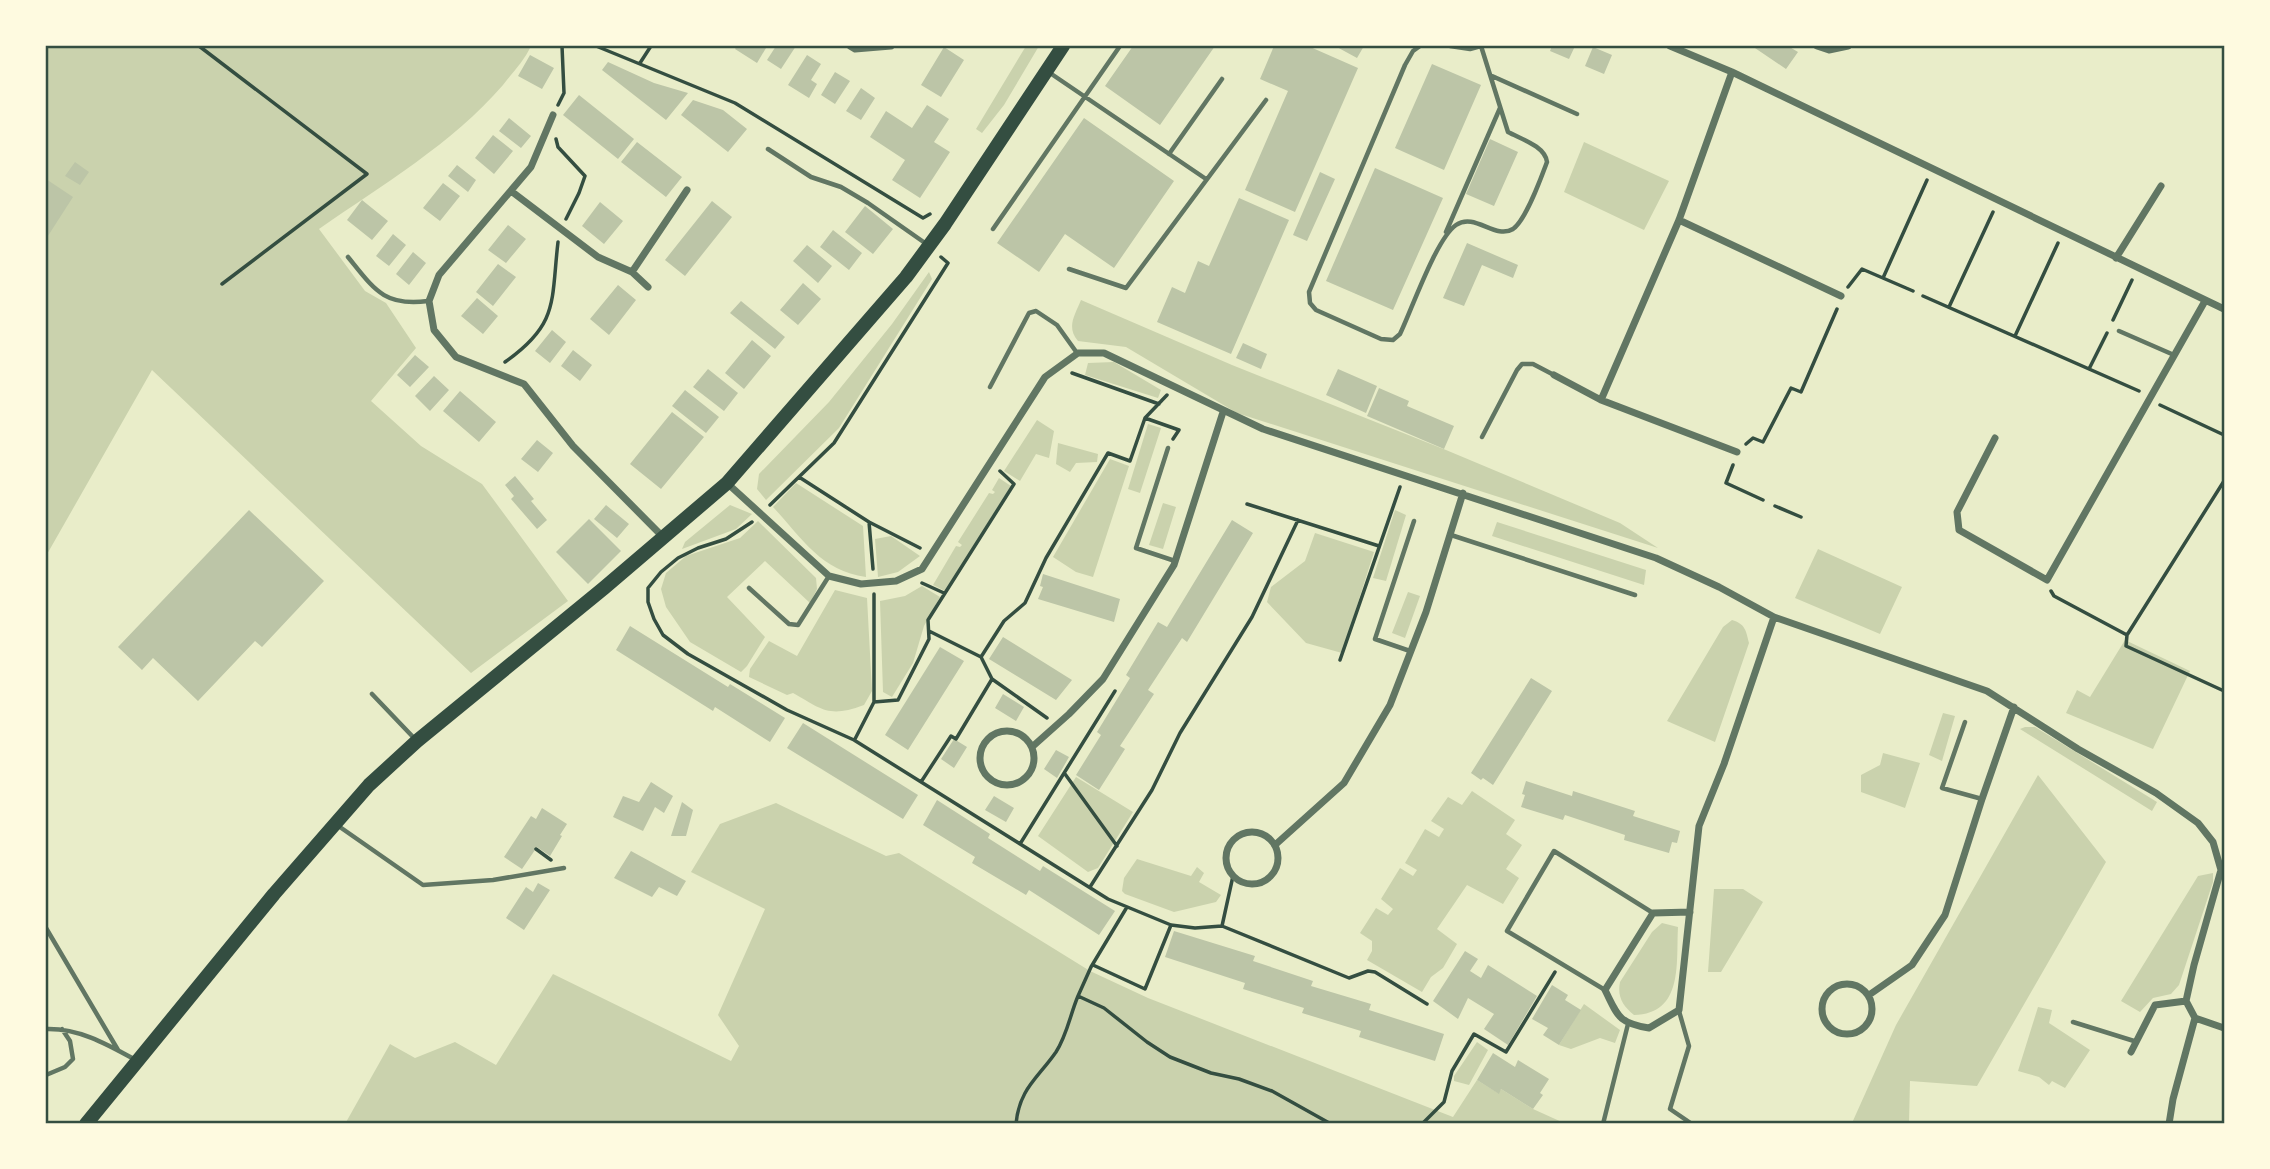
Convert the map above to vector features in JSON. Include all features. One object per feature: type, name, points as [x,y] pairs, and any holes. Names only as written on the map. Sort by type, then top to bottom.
[{"type":"main road","points":[[86,1124],[334,823],[381,772],[727,483],[906,277],[945,224],[1063,46]]},
{"type":"street","points":[[850,46],[855,49],[891,46]]},
{"type":"street","points":[[1670,46],[1732,72],[2224,309]]},
{"type":"street","points":[[1816,46],[1829,50],[1848,46]]},
{"type":"street","points":[[1601,400],[1679,220],[1732,72]]},
{"type":"street","points":[[553,115],[531,167],[439,275],[429,301],[433,330],[456,357],[524,383],[573,446],[663,538]]},
{"type":"street","points":[[2116,258],[2161,186]]},
{"type":"street","points":[[632,272],[687,190]]},
{"type":"street","points":[[511,191],[598,257],[632,272],[648,287]]},
{"type":"street","points":[[1679,220],[1841,296]]},
{"type":"street","points":[[1995,438],[1958,512],[1959,530],[2047,580],[2205,301]]},
{"type":"street","points":[[727,483],[829,576],[861,584],[896,581],[922,569],[1045,377],[1078,353],[1104,353],[1263,429],[1656,558],[1719,587],[1774,618],[1987,691],[2156,793],[2198,823],[2213,842],[2221,870],[2186,1000],[2195,1018],[2169,1124]]},
{"type":"street","points":[[1554,375],[1601,400],[1737,452]]},
{"type":"street","points":[[1032,747],[1103,679],[1161,588],[1175,561],[1223,412]]},
{"type":"street","points":[[1275,845],[1344,783],[1390,705],[1426,612],[1463,493]]},
{"type":"street","points":[[1689,912],[1653,914],[1605,990],[1617,1014],[1628,1024],[1649,1028],[1679,1010],[1699,825],[1724,764],[1774,618]]},
{"type":"street","points":[[1869,995],[1912,965],[1945,915],[2014,707]]},
{"type":"street","points":[[1004,731],[1020,735],[1032,747],[1034,764],[1025,779],[1018,783],[1001,785],[986,776],[982,769],[980,752],[996,733],[1004,731]]},
{"type":"street","points":[[1244,832],[1262,833],[1275,845],[1278,852],[1276,869],[1265,881],[1248,884],[1233,876],[1226,860],[1230,843],[1237,836],[1244,832]]},
{"type":"street","points":[[1854,984],[1869,995],[1873,1012],[1866,1026],[1859,1031],[1839,1033],[1831,1028],[1824,1018],[1824,999],[1837,985],[1854,984]]},
{"type":"street","points":[[2131,1052],[2134,1041],[2155,1005],[2186,1000]]},
{"type":"street","points":[[2195,1018],[2224,1028]]},
{"type":"lane","points":[[993,229],[1120,46]]},
{"type":"lane","points":[[1420,46],[1413,51],[1405,65],[1314,278],[1309,292],[1310,303],[1316,310],[1370,335],[1392,340],[1400,334],[1500,107]]},
{"type":"lane","points":[[1445,235],[1464,221],[1473,221],[1497,230],[1515,228],[1547,162],[1541,149],[1507,131],[1481,46],[1470,49],[1450,46]]},
{"type":"lane","points":[[1046,71],[1206,178]]},
{"type":"lane","points":[[1492,76],[1577,114]]},
{"type":"lane","points":[[1169,154],[1222,79]]},
{"type":"lane","points":[[1069,269],[1126,288],[1266,100]]},
{"type":"lane","points":[[768,149],[811,177],[841,187],[868,203],[929,246]]},
{"type":"lane","points":[[348,257],[369,284],[390,300],[402,303],[429,301]]},
{"type":"lane","points":[[990,387],[1029,313],[1036,311],[1057,325],[1078,353]]},
{"type":"lane","points":[[2119,331],[2174,355]]},
{"type":"lane","points":[[1482,437],[1522,364],[1533,364],[1554,375]]},
{"type":"lane","points":[[1168,448],[1136,548],[1175,561]]},
{"type":"lane","points":[[1411,651],[1376,639],[1415,521]]},
{"type":"lane","points":[[1450,535],[1635,595]]},
{"type":"lane","points":[[749,588],[789,624],[798,625],[829,576]]},
{"type":"lane","points":[[372,694],[417,741]]},
{"type":"lane","points":[[1965,722],[1942,788],[1982,799]]},
{"type":"lane","points":[[334,823],[423,885],[493,880],[564,868]]},
{"type":"lane","points":[[1605,990],[1507,931],[1554,851],[1653,914]]},
{"type":"lane","points":[[46,928],[118,1050]]},
{"type":"lane","points":[[1679,1010],[1689,1046],[1670,1110],[1692,1124]]},
{"type":"lane","points":[[2073,1022],[2134,1041]]},
{"type":"lane","points":[[1603,1124],[1628,1024]]},
{"type":"lane","points":[[46,1028],[62,1028],[87,1035],[138,1061]]},
{"type":"lane","points":[[46,1075],[65,1067],[73,1059],[69,1041],[62,1028]]},
{"type":"path","points":[[199,46],[367,174],[222,284]]},
{"type":"path","points":[[596,46],[735,103],[923,218],[934,212],[945,224]]},
{"type":"path","points":[[640,63],[651,46]]},
{"type":"path","points":[[1883,278],[1932,169]]},
{"type":"path","points":[[1949,307],[1998,201]]},
{"type":"path","points":[[2015,336],[2063,232]]},
{"type":"path","points":[[929,246],[948,263],[834,443],[761,514],[726,540],[698,548],[678,558],[661,572],[648,588],[648,602],[663,635],[688,654],[787,710],[854,740],[1090,887],[1128,907],[1171,925],[1195,928],[1222,926],[1349,978],[1368,971],[1375,972],[1427,1004]]},
{"type":"path","points":[[1763,500],[1726,483],[1737,452],[1753,438],[1763,442],[1791,388],[1801,392],[1833,322],[1841,296],[1862,269],[1913,291]]},
{"type":"path","points":[[1923,296],[2151,397],[2159,405],[2224,435]]},
{"type":"path","points":[[1057,368],[1159,404]]},
{"type":"path","points":[[981,657],[1004,621],[1025,603],[1046,558],[1108,453],[1130,461],[1145,418],[1175,387]]},
{"type":"path","points":[[1145,418],[1179,430],[1168,448]]},
{"type":"path","points":[[874,702],[898,700],[929,639],[928,620],[1014,484],[991,462]]},
{"type":"path","points":[[1340,660],[1404,475]]},
{"type":"path","points":[[799,477],[869,522],[932,554]]},
{"type":"path","points":[[2224,481],[2127,635],[2126,646],[2224,691]]},
{"type":"path","points":[[1247,504],[1379,546]]},
{"type":"path","points":[[1775,506],[1801,517]]},
{"type":"path","points":[[1090,887],[1152,790],[1180,733],[1252,617],[1298,520]]},
{"type":"path","points":[[854,740],[874,702],[873,583],[869,522]]},
{"type":"path","points":[[908,575],[944,594]]},
{"type":"path","points":[[2047,580],[2054,596],[2127,635]]},
{"type":"path","points":[[929,631],[981,657],[992,679],[1057,725]]},
{"type":"path","points":[[921,782],[951,736],[956,739],[992,679]]},
{"type":"path","points":[[1020,844],[1115,691]]},
{"type":"path","points":[[1064,773],[1117,846]]},
{"type":"path","points":[[1222,926],[1233,876]]},
{"type":"path","points":[[1016,1124],[1021,1099],[1029,1084],[1055,1053],[1093,965],[1128,907]]},
{"type":"path","points":[[1093,965],[1145,989],[1171,925]]},
{"type":"path","points":[[1422,1124],[1444,1102],[1452,1071],[1474,1034],[1506,1052],[1561,964]]},
{"type":"path","points":[[1078,996],[1104,1007],[1147,1042],[1171,1057],[1211,1073],[1239,1079],[1272,1091],[1331,1124]]},
{"type":"green space","points":[[46,46],[531,46],[503,85],[462,126],[416,163],[319,229],[365,291],[386,303],[416,348],[371,401],[421,446],[482,484],[568,601],[471,673],[152,370],[46,556]]},
{"type":"green space","points":[[1026,46],[1039,46],[1004,105],[982,133],[976,129]]},
{"type":"green space","points":[[1584,142],[1669,181],[1644,230],[1564,192]]},
{"type":"green space","points":[[929,272],[932,279],[839,428],[766,500],[757,489],[759,474],[829,402],[892,324]]},
{"type":"green space","points":[[1081,300],[1232,365],[1620,523],[1658,548],[1237,413],[1126,347],[1078,341],[1072,326]]},
{"type":"green space","points":[[1114,362],[1161,390],[1158,398],[1085,375],[1088,363]]},
{"type":"green space","points":[[1037,420],[1054,431],[1049,458],[1036,454],[1020,481],[1004,471]]},
{"type":"green space","points":[[1148,424],[1161,428],[1140,493],[1128,489]]},
{"type":"green space","points":[[1058,443],[1098,454],[1097,462],[1076,463],[1070,472],[1056,464]]},
{"type":"green space","points":[[1110,459],[1129,466],[1093,577],[1076,572],[1053,557]]},
{"type":"green space","points":[[999,478],[1011,486],[945,591],[933,585],[956,546],[962,545],[958,542],[989,493],[995,492],[992,490]]},
{"type":"green space","points":[[796,483],[863,526],[866,577],[850,574],[824,560],[773,507]]},
{"type":"green space","points":[[1163,503],[1176,507],[1163,549],[1149,545]]},
{"type":"green space","points":[[730,505],[752,514],[736,529],[682,549],[685,542]]},
{"type":"green space","points":[[1395,510],[1406,515],[1386,581],[1373,578]]},
{"type":"green space","points":[[758,521],[816,578],[817,589],[810,603],[765,561],[727,597],[765,637],[741,672],[690,642],[666,607],[661,589],[666,573],[686,556],[740,538]]},
{"type":"green space","points":[[1497,522],[1646,570],[1644,585],[1492,536]]},
{"type":"green space","points":[[1315,533],[1374,552],[1342,653],[1306,643],[1267,602],[1271,587],[1305,561]]},
{"type":"green space","points":[[891,536],[920,556],[898,572],[878,577],[875,539]]},
{"type":"green space","points":[[1818,549],[1902,587],[1880,634],[1795,598]]},
{"type":"green space","points":[[922,586],[940,597],[924,626],[913,663],[892,697],[883,692],[880,601],[905,596]]},
{"type":"green space","points":[[835,590],[867,598],[872,691],[864,705],[842,711],[827,710],[793,693],[787,695],[749,677],[750,669],[769,641],[797,656]]},
{"type":"green space","points":[[1408,592],[1420,596],[1405,638],[1392,633]]},
{"type":"green space","points":[[1732,620],[1744,628],[1749,643],[1715,742],[1667,721],[1723,627]]},
{"type":"green space","points":[[2125,640],[2190,671],[2153,749],[2066,713],[2077,690],[2090,697]]},
{"type":"green space","points":[[1943,713],[1955,716],[1942,761],[1929,755]]},
{"type":"green space","points":[[2035,727],[2157,802],[2152,811],[2020,729]]},
{"type":"green space","points":[[1883,753],[1920,763],[1905,808],[1861,792],[1861,775],[1880,765]]},
{"type":"green space","points":[[2038,775],[2106,862],[1977,1086],[1910,1081],[1909,1123],[1852,1123],[1896,1025]]},
{"type":"green space","points":[[1076,777],[1133,812],[1098,868],[1088,872],[1038,836]]},
{"type":"green space","points":[[1472,791],[1515,820],[1506,834],[1522,845],[1506,869],[1519,878],[1503,904],[1467,885],[1437,929],[1457,944],[1443,968],[1431,977],[1422,992],[1367,960],[1372,951],[1372,941],[1360,933],[1376,908],[1388,915],[1393,909],[1381,899],[1400,868],[1413,876],[1417,870],[1405,863],[1425,829],[1439,837],[1444,829],[1431,821],[1448,797],[1462,805]]},
{"type":"green space","points":[[776,803],[886,856],[899,853],[1090,971],[1148,998],[1453,1117],[1477,1080],[1498,1093],[1501,1089],[1533,1109],[1564,1123],[345,1124],[390,1044],[415,1058],[455,1042],[496,1065],[553,974],[731,1061],[739,1046],[718,1015],[765,909],[691,872],[720,824]]},
{"type":"green space","points":[[1137,859],[1191,876],[1197,867],[1204,873],[1199,882],[1221,895],[1216,902],[1174,912],[1125,894],[1122,891],[1124,878]]},
{"type":"green space","points":[[2213,873],[2213,882],[2179,985],[2171,994],[2153,998],[2140,1012],[2121,1001],[2198,876]]},
{"type":"green space","points":[[1714,889],[1743,889],[1763,902],[1721,972],[1708,972]]},
{"type":"green space","points":[[1662,923],[1678,927],[1674,984],[1662,1006],[1634,1015],[1622,1001],[1620,982],[1652,932]]},
{"type":"green space","points":[[1584,1004],[1620,1030],[1615,1043],[1600,1038],[1571,1049],[1559,1045]]},
{"type":"green space","points":[[2038,1007],[2052,1010],[2049,1023],[2090,1050],[2065,1088],[2052,1081],[2049,1085],[2039,1077],[2018,1071]]},
{"type":"green space","points":[[1477,1042],[1488,1050],[1469,1085],[1454,1081],[1454,1076]]},
{"type":"building","points":[[737,46],[766,48],[757,63],[735,49]]},
{"type":"building","points":[[776,46],[796,46],[781,69],[767,60]]},
{"type":"building","points":[[1133,46],[1215,46],[1160,125],[1105,86]]},
{"type":"building","points":[[1274,46],[1308,46],[1358,68],[1295,212],[1245,190],[1288,91],[1260,79]]},
{"type":"building","points":[[1335,46],[1364,46],[1357,58]]},
{"type":"building","points":[[1552,46],[1575,46],[1569,59],[1550,51]]},
{"type":"building","points":[[1752,46],[1788,46],[1798,52],[1786,69]]},
{"type":"building","points":[[944,47],[964,60],[941,97],[921,85]]},
{"type":"building","points":[[1593,47],[1612,55],[1604,74],[1585,66]]},
{"type":"building","points":[[530,55],[554,68],[542,89],[518,76]]},
{"type":"building","points":[[807,55],[821,64],[811,80],[817,84],[809,98],[788,85]]},
{"type":"building","points":[[608,62],[654,83],[688,93],[666,120],[602,70]]},
{"type":"building","points":[[1432,64],[1481,85],[1444,170],[1395,148]]},
{"type":"building","points":[[835,72],[850,81],[835,104],[821,95]]},
{"type":"building","points":[[861,88],[875,98],[861,120],[846,111]]},
{"type":"building","points":[[579,95],[634,139],[618,159],[563,115]]},
{"type":"building","points":[[693,100],[723,110],[747,129],[728,152],[681,115]]},
{"type":"building","points":[[927,105],[949,119],[934,142],[950,152],[920,198],[892,180],[905,160],[870,137],[886,111],[912,128]]},
{"type":"building","points":[[509,118],[531,136],[521,148],[499,131]]},
{"type":"building","points":[[1084,118],[1174,181],[1114,268],[1065,234],[1039,272],[997,243]]},
{"type":"building","points":[[493,135],[513,151],[494,174],[475,158]]},
{"type":"building","points":[[1490,139],[1518,152],[1494,206],[1466,194]]},
{"type":"building","points":[[637,142],[682,177],[666,197],[621,162]]},
{"type":"building","points":[[75,162],[89,172],[80,185],[65,176]]},
{"type":"building","points":[[457,165],[476,180],[468,192],[448,176]]},
{"type":"building","points":[[1375,168],[1443,198],[1393,310],[1326,281]]},
{"type":"building","points":[[1320,172],[1335,179],[1307,241],[1293,235]]},
{"type":"building","points":[[46,179],[73,197],[46,239]]},
{"type":"building","points":[[443,183],[460,196],[440,221],[423,208]]},
{"type":"building","points":[[1239,198],[1289,220],[1231,354],[1157,322],[1172,287],[1185,293],[1198,261],[1209,266]]},
{"type":"building","points":[[362,200],[388,221],[372,240],[347,220]]},
{"type":"building","points":[[712,201],[732,217],[685,276],[665,260]]},
{"type":"building","points":[[600,202],[623,221],[604,244],[582,226]]},
{"type":"building","points":[[865,206],[893,229],[873,254],[845,232]]},
{"type":"building","points":[[508,225],[526,239],[506,263],[488,250]]},
{"type":"building","points":[[833,230],[862,253],[849,270],[820,247]]},
{"type":"building","points":[[393,234],[406,245],[389,266],[376,256]]},
{"type":"building","points":[[1467,243],[1518,265],[1513,278],[1482,265],[1464,306],[1443,298]]},
{"type":"building","points":[[807,245],[832,266],[818,283],[793,261]]},
{"type":"building","points":[[413,252],[426,263],[409,285],[396,274]]},
{"type":"building","points":[[498,264],[516,277],[493,306],[476,292]]},
{"type":"building","points":[[803,283],[821,299],[798,325],[780,310]]},
{"type":"building","points":[[618,285],[636,300],[609,335],[590,319]]},
{"type":"building","points":[[477,298],[498,316],[483,334],[461,316]]},
{"type":"building","points":[[741,301],[785,337],[775,349],[730,313]]},
{"type":"building","points":[[552,330],[566,342],[550,363],[535,351]]},
{"type":"building","points":[[752,340],[771,356],[744,389],[725,373]]},
{"type":"building","points":[[1243,343],[1267,354],[1261,369],[1236,358]]},
{"type":"building","points":[[573,350],[592,365],[580,381],[561,366]]},
{"type":"building","points":[[415,355],[429,367],[410,387],[397,375]]},
{"type":"building","points":[[708,369],[738,393],[724,411],[693,387]]},
{"type":"building","points":[[1338,369],[1377,386],[1366,413],[1326,395]]},
{"type":"building","points":[[434,376],[449,390],[430,411],[415,396]]},
{"type":"building","points":[[1379,388],[1409,401],[1407,406],[1454,426],[1444,449],[1367,416]]},
{"type":"building","points":[[685,390],[719,417],[706,433],[672,406]]},
{"type":"building","points":[[460,391],[496,422],[479,442],[443,411]]},
{"type":"building","points":[[672,412],[704,437],[661,489],[630,464]]},
{"type":"building","points":[[537,440],[553,453],[538,472],[521,459]]},
{"type":"building","points":[[515,476],[547,520],[537,529],[511,499],[514,496],[505,485]]},
{"type":"building","points":[[606,505],[629,524],[617,538],[594,519]]},
{"type":"building","points":[[249,510],[324,581],[262,647],[255,641],[198,701],[153,658],[142,670],[118,647]]},
{"type":"building","points":[[589,519],[621,551],[588,584],[556,552]]},
{"type":"building","points":[[1232,520],[1253,533],[1187,642],[1182,638],[1148,690],[1154,694],[1120,746],[1125,749],[1099,790],[1076,775],[1101,735],[1097,732],[1130,678],[1126,675],[1158,622],[1167,627]]},
{"type":"building","points":[[1043,574],[1120,599],[1114,622],[1038,599],[1043,587],[1040,586]]},
{"type":"building","points":[[630,626],[728,687],[730,684],[785,718],[770,742],[715,707],[713,711],[616,650]]},
{"type":"building","points":[[1003,637],[1072,680],[1056,700],[989,659]]},
{"type":"building","points":[[940,647],[964,661],[908,750],[885,735]]},
{"type":"building","points":[[1531,678],[1552,691],[1493,785],[1483,778],[1481,780],[1471,773]]},
{"type":"building","points":[[1003,694],[1024,707],[1016,721],[995,708]]},
{"type":"building","points":[[803,723],[918,795],[903,819],[787,748]]},
{"type":"building","points":[[954,739],[967,747],[954,768],[941,759]]},
{"type":"building","points":[[1056,750],[1069,757],[1057,778],[1044,769]]},
{"type":"building","points":[[1526,781],[1572,796],[1573,791],[1635,811],[1633,816],[1680,831],[1677,843],[1672,842],[1669,853],[1624,840],[1625,835],[1565,815],[1563,820],[1521,807]]},
{"type":"building","points":[[651,782],[673,796],[664,813],[655,807],[643,831],[613,817],[623,796],[639,802]]},
{"type":"building","points":[[994,796],[1014,808],[1006,822],[985,810]]},
{"type":"building","points":[[937,800],[990,834],[988,838],[1040,871],[1043,866],[1115,911],[1099,935],[1029,890],[1026,895],[972,863],[975,857],[923,825]]},
{"type":"building","points":[[682,802],[693,810],[686,836],[671,836]]},
{"type":"building","points":[[542,808],[567,824],[550,856],[537,847],[522,869],[504,857],[531,816],[536,819]]},
{"type":"building","points":[[631,851],[686,881],[677,896],[659,887],[652,897],[614,878]]},
{"type":"building","points":[[538,883],[550,890],[524,930],[506,918],[526,887],[533,892]]},
{"type":"building","points":[[1174,931],[1255,956],[1253,961],[1313,981],[1311,986],[1371,1004],[1369,1010],[1444,1034],[1435,1061],[1359,1037],[1361,1031],[1302,1013],[1304,1008],[1243,989],[1245,983],[1165,957]]},
{"type":"building","points":[[1465,951],[1478,959],[1470,971],[1481,978],[1488,965],[1537,996],[1508,1045],[1484,1029],[1494,1014],[1468,998],[1458,1019],[1433,1001]]},
{"type":"building","points":[[1552,985],[1568,995],[1565,1000],[1581,1010],[1559,1045],[1543,1035],[1548,1028],[1532,1019]]},
{"type":"building","points":[[1493,1053],[1515,1067],[1518,1060],[1549,1079],[1540,1093],[1543,1095],[1533,1109],[1501,1089],[1499,1094],[1477,1080]]}]
